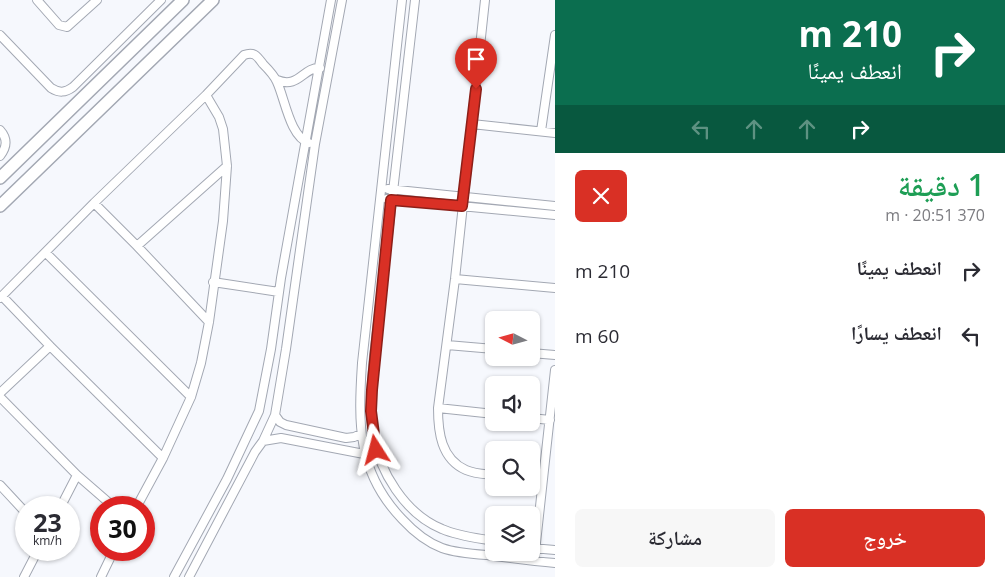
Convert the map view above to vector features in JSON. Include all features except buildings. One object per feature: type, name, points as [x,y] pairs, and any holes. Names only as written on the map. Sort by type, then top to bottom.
[{"type":"street","points":[[37,0],[59,25],[67,27],[97,0]]},
{"type":"street","points":[[0,35],[47,85],[61,92],[69,90],[161,0]]},
{"type":"street","points":[[0,178],[183,0]]},
{"type":"street","points":[[0,206],[213,0]]},
{"type":"street","points":[[174,577],[227,480],[259,410],[272,349],[281,278],[331,0]]},
{"type":"street","points":[[190,577],[275,415],[315,144],[342,0]]},
{"type":"street","points":[[402,0],[362,363],[361,434],[364,454],[372,475],[392,508],[419,536],[430,543],[457,552],[485,555]]},
{"type":"street","points":[[415,0],[391,200],[372,390],[371,411],[376,450],[396,490],[407,505],[420,517],[447,531],[485,539]]},
{"type":"street","points":[[485,0],[455,278],[438,408],[440,439],[446,451],[453,460],[466,470],[485,473]]},
{"type":"street","points":[[541,132],[555,35]]},
{"type":"street","points":[[396,52],[409,54]]},
{"type":"street","points":[[163,458],[1,297],[206,95],[244,55],[256,55],[277,80],[295,131],[301,139],[315,144]]},
{"type":"street","points":[[277,80],[293,82],[313,69],[329,70]]},
{"type":"street","points":[[89,71],[100,82]]},
{"type":"street","points":[[142,496],[163,458],[191,397],[201,363],[208,322],[223,221],[227,166],[223,129],[206,95]]},
{"type":"street","points":[[472,124],[555,133]]},
{"type":"street","points":[[0,130],[6,142],[6,148],[0,156]]},
{"type":"street","points":[[137,246],[227,166]]},
{"type":"street","points":[[381,188],[555,206]]},
{"type":"street","points":[[380,199],[555,215]]},
{"type":"street","points":[[94,204],[137,246],[208,322]]},
{"type":"street","points":[[46,253],[191,397]]},
{"type":"street","points":[[281,278],[295,280]]},
{"type":"street","points":[[455,278],[555,288]]},
{"type":"street","points":[[214,282],[279,292]]},
{"type":"street","points":[[447,345],[485,348]]},
{"type":"street","points":[[50,346],[0,395],[77,475],[101,496]]},
{"type":"street","points":[[540,354],[555,355]]},
{"type":"street","points":[[539,506],[555,370]]},
{"type":"street","points":[[438,408],[485,413]]},
{"type":"street","points":[[275,415],[280,422],[286,425],[346,438],[361,434]]},
{"type":"street","points":[[540,419],[550,420]]},
{"type":"street","points":[[263,441],[281,438],[364,454],[376,450]]},
{"type":"street","points":[[66,496],[77,475]]},
{"type":"street","points":[[0,485],[15,501]]},
{"type":"street","points":[[540,549],[555,550]]},
{"type":"street","points":[[24,577],[32,561]]},
{"type":"street","points":[[101,577],[109,561]]},
{"type":"street","points":[[534,561],[555,563]]},
{"type":"route","points":[[376,450],[372,432],[372,390],[391,200],[462,206],[476,89]]}]
